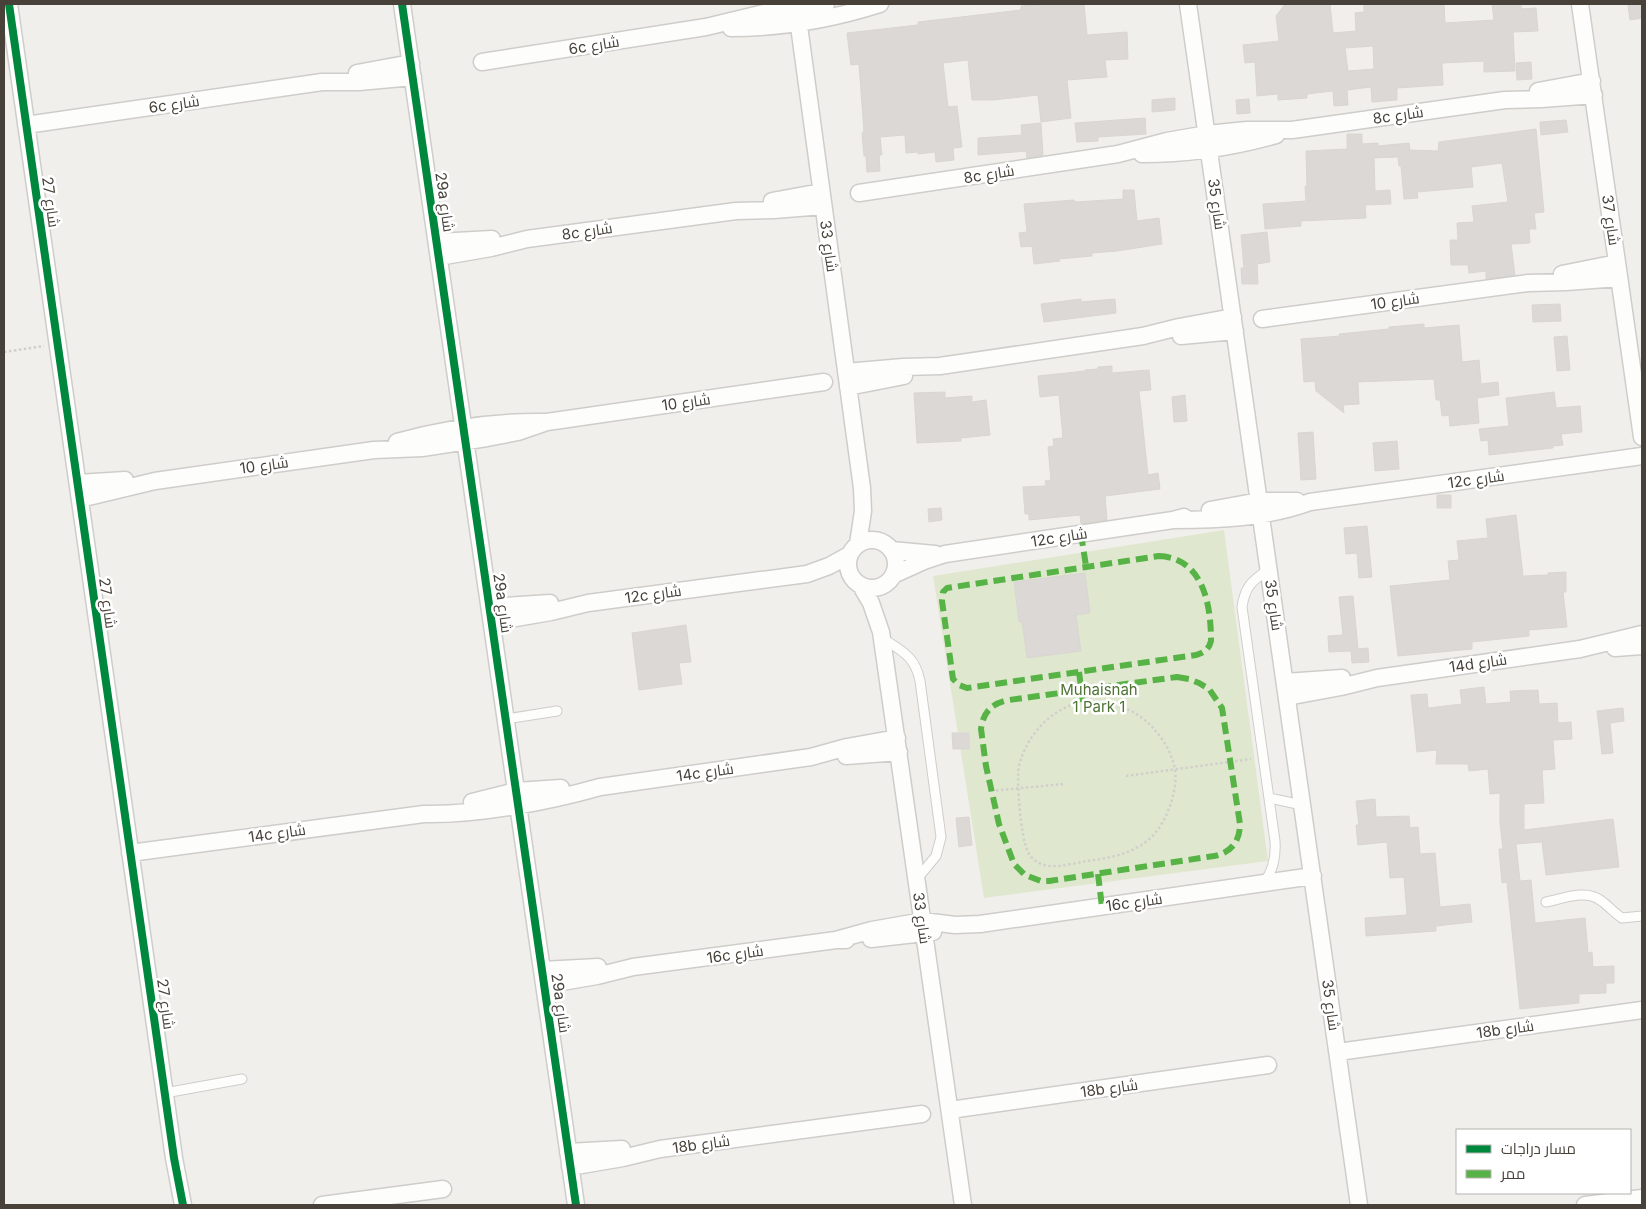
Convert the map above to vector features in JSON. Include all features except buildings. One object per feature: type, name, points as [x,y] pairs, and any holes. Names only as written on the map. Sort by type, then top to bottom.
[{"type":"street","name":"شارع 27","points":[[8,4],[182,1205]]},
{"type":"street","name":"29a شارع","points":[[402,4],[576,1205]]},
{"type":"street","name":"6c شارع","points":[[482,62],[706,28],[755,15],[796,11],[826,4]]},
{"type":"street","name":"6c شارع","points":[[796,11],[850,13],[880,4]]},
{"type":"street","name":"شارع 35","points":[[1188,4],[1359,1205]]},
{"type":"street","name":"شارع 37","points":[[1580,4],[1642,437]]},
{"type":"street","name":"شارع 33","points":[[796,11],[862,488],[863,511],[854,549]]},
{"type":"street","name":"6c شارع","points":[[26,125],[322,82],[358,72],[412,70]]},
{"type":"street","name":"8c شارع","points":[[859,193],[1118,154],[1166,154],[1208,141],[1262,139],[1292,130],[1505,100],[1542,99],[1593,88]]},
{"type":"street","name":"8c شارع","points":[[438,249],[736,211],[772,201],[822,199]]},
{"type":"street","name":"شارع 10","points":[[1262,319],[1528,283],[1566,282],[1618,270]]},
{"type":"street","points":[[847,379],[903,367],[940,366],[1143,336],[1181,336],[1234,324]]},
{"type":"street","name":"شارع 10","points":[[79,491],[127,480],[155,481],[374,450],[422,435],[465,434],[510,422],[547,422],[824,382]]},
{"type":"street","name":"12c شارع","points":[[886,545],[923,554],[945,554],[1173,520],[1210,519],[1260,508],[1286,510],[1310,502],[1642,456]]},
{"type":"street","name":"شارع 33","points":[[862,488],[868,510],[886,545]]},
{"type":"street","points":[[873,540],[886,545],[895,558],[896,566],[891,578],[875,588],[858,584],[848,569],[854,549],[865,541],[873,540]]},
{"type":"street","name":"12c شارع","points":[[807,574],[829,566],[854,549]]},
{"type":"street","name":"12c شارع","points":[[891,578],[924,561],[945,554]]},
{"type":"street","name":"12c شارع","points":[[491,615],[560,603],[588,603],[807,574],[831,576],[858,584]]},
{"type":"street","name":"شارع 33","points":[[882,635],[884,606],[891,578]]},
{"type":"street","name":"شارع 33","points":[[858,584],[873,608],[882,635],[964,1205]]},
{"type":"street","name":"14d شارع","points":[[1580,649],[1642,634]]},
{"type":"street","name":"14d شارع","points":[[1286,690],[1341,687],[1377,678],[1580,649],[1642,646]]},
{"type":"street","name":"14c شارع","points":[[130,853],[424,814],[445,807],[517,798],[569,787],[600,787],[811,757],[847,747],[898,745]]},
{"type":"street","name":"16c شارع","points":[[543,978],[596,967],[633,967],[836,940],[872,930],[987,924],[1313,876]]},
{"type":"street","name":"18b شارع","points":[[1338,1052],[1642,1010]]},
{"type":"street","name":"18b شارع","points":[[950,1110],[1268,1065]]},
{"type":"street","name":"18b شارع","points":[[569,1160],[622,1149],[660,1149],[922,1114]]},
{"type":"street","points":[[322,1205],[443,1189]]},
{"type":"street","points":[[1585,1205],[1642,1198]]},
{"type":"lane","points":[[1262,884],[1271,870],[1276,851],[1242,607],[1247,588],[1253,580],[1269,568]]},
{"type":"lane","points":[[882,635],[911,658],[920,680],[940,837],[936,856],[917,879]]},
{"type":"lane","points":[[506,719],[557,711]]},
{"type":"lane","points":[[1269,798],[1302,805]]},
{"type":"lane","points":[[1546,902],[1592,895],[1622,918],[1642,916]]},
{"type":"lane","points":[[165,1093],[242,1079]]},
{"type":"path","points":[[4,352],[57,344]]},
{"type":"path","points":[[1082,702],[1109,704],[1136,714],[1158,734],[1169,751],[1175,770],[1174,792],[1168,812],[1163,823],[1147,841],[1126,853],[1114,857],[1058,866],[1039,863],[1029,854],[1025,841],[1017,788],[1019,765],[1032,738],[1055,713],[1072,704],[1082,702]]},
{"type":"path","points":[[1126,776],[1263,758]]},
{"type":"path","points":[[991,791],[1063,784]]},
{"type":"green space","name":"Muhaisnah 1 Park 1","points":[[1224,530],[1268,861],[984,898],[933,576]]},
{"type":"marked path","points":[[1081,534],[1086,566]]},
{"type":"marked path","points":[[1159,556],[1174,559],[1186,565],[1202,586],[1211,627],[1211,641],[1204,652],[1196,655],[967,688],[959,685],[953,679],[942,601],[943,592],[947,588],[1159,556]]},
{"type":"marked path","points":[[1079,672],[1083,702]]},
{"type":"marked path","points":[[1177,677],[1189,679],[1209,689],[1222,708],[1240,824],[1238,836],[1230,849],[1214,856],[1049,881],[1041,881],[1025,875],[1014,864],[999,824],[986,766],[981,729],[989,709],[1003,701],[1177,677]]},
{"type":"marked path","points":[[1098,874],[1102,907]]},
{"type":"cycle path","points":[[9,4],[174,1158],[183,1205]]},
{"type":"cycle path","points":[[402,4],[576,1205]]}]
